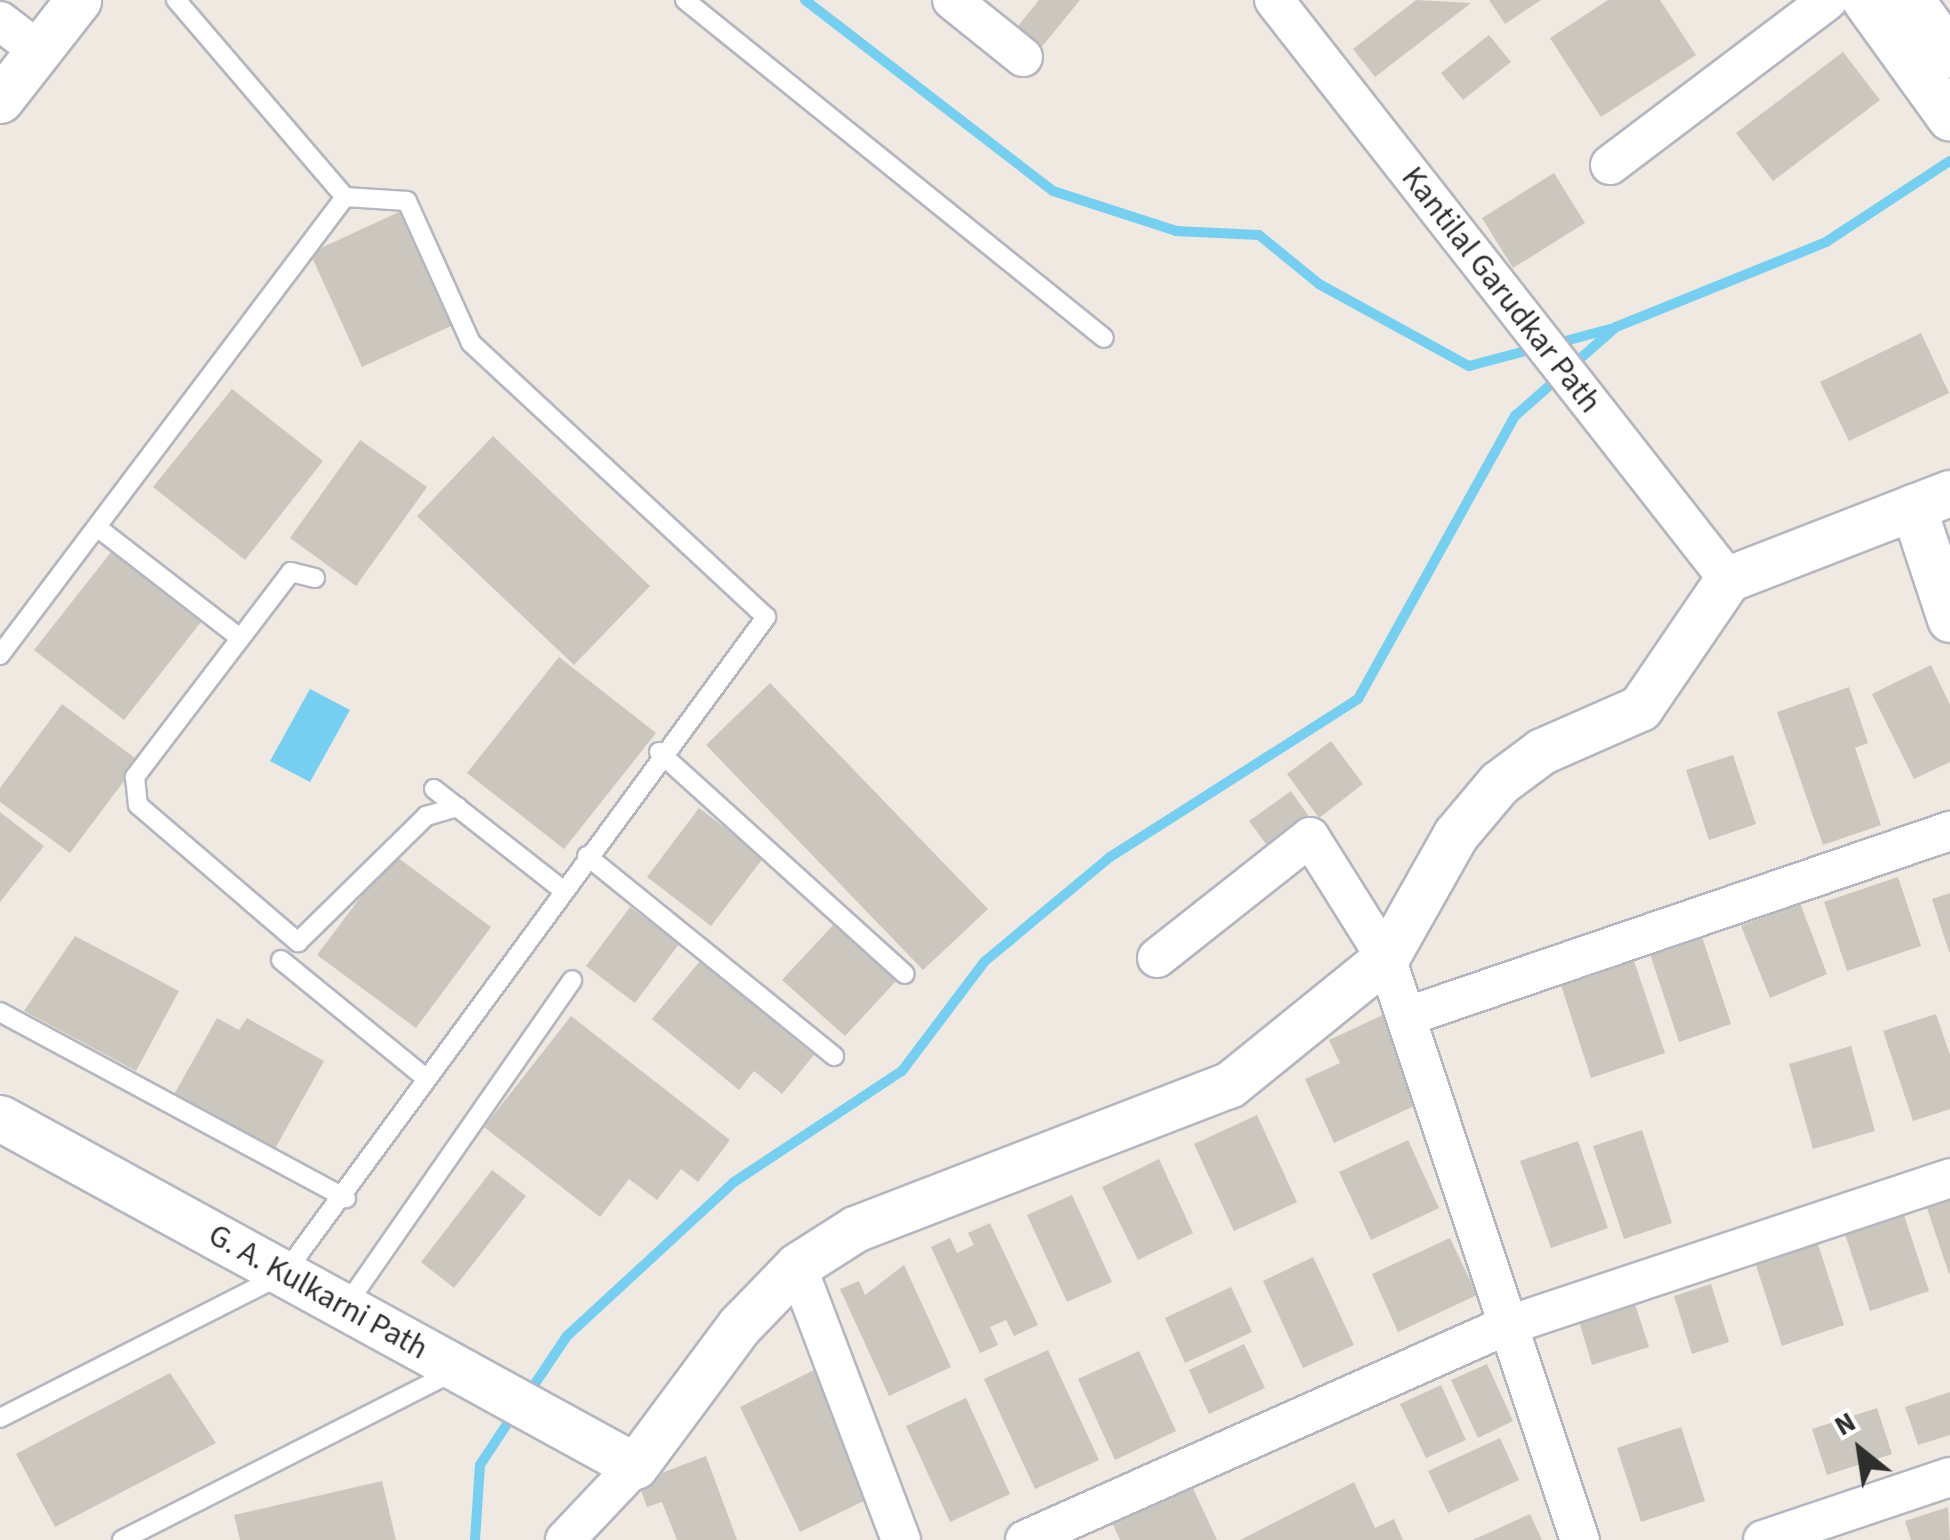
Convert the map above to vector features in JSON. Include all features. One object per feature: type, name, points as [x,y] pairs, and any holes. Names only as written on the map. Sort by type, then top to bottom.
[{"type":"street","points":[[0,100],[78,0]]},
{"type":"street","points":[[952,0],[1024,57]]},
{"type":"street","name":"Kantilal Garudkar Path","points":[[1274,0],[1728,580]]},
{"type":"street","points":[[1610,165],[1828,0]]},
{"type":"street","points":[[1865,0],[1950,118]]},
{"type":"street","points":[[1911,0],[1950,54]]},
{"type":"street","points":[[0,21],[39,51]]},
{"type":"street","points":[[565,1540],[635,1466],[740,1326],[797,1266],[854,1228],[1230,1086],[1386,958],[1456,834],[1498,784],[1542,751],[1640,708],[1728,580],[1932,500],[1950,620]]},
{"type":"street","points":[[1408,1016],[1950,831]]},
{"type":"street","points":[[1157,958],[1310,837],[1386,958],[1408,1016],[1504,1327],[1580,1540]]},
{"type":"street","name":"G. A. Kulkarni Path","points":[[0,1118],[635,1466]]},
{"type":"street","points":[[1044,1536],[1504,1327],[1950,1178]]},
{"type":"street","points":[[797,1266],[901,1540]]},
{"type":"street","points":[[1762,1540],[1950,1477]]},
{"type":"lane","points":[[0,1418],[284,1274],[346,1198],[659,752],[766,617],[472,343],[407,201],[345,197],[176,0]]},
{"type":"lane","points":[[685,0],[1104,338]]},
{"type":"lane","points":[[0,655],[102,531],[345,197]]},
{"type":"lane","points":[[102,531],[240,638]]},
{"type":"lane","points":[[298,942],[131,790],[291,572],[315,578]]},
{"type":"lane","points":[[659,752],[905,974]]},
{"type":"lane","points":[[434,789],[564,891]]},
{"type":"lane","points":[[427,1079],[275,966],[426,816],[458,807]]},
{"type":"lane","points":[[587,856],[834,1056]]},
{"type":"lane","points":[[345,1307],[572,980]]},
{"type":"lane","points":[[0,1012],[346,1198]]},
{"type":"lane","points":[[122,1540],[458,1369]]},
{"type":"water","points":[[310,689],[350,710],[310,782],[270,761]]},
{"type":"building","points":[[1039,0],[1080,0],[1035,55],[1011,35]]},
{"type":"building","points":[[1416,0],[1471,3],[1375,77],[1353,49]]},
{"type":"building","points":[[1489,0],[1541,0],[1505,24]]},
{"type":"building","points":[[1608,0],[1660,0],[1696,55],[1601,117],[1550,38]]},
{"type":"building","points":[[1489,35],[1511,62],[1463,100],[1441,73]]},
{"type":"building","points":[[1843,52],[1880,100],[1773,181],[1736,133]]},
{"type":"building","points":[[1554,173],[1585,223],[1513,268],[1482,218]]},
{"type":"building","points":[[399,212],[451,326],[362,367],[310,253]]},
{"type":"building","points":[[1921,333],[1949,393],[1849,441],[1820,382]]},
{"type":"building","points":[[232,389],[323,461],[245,560],[153,487]]},
{"type":"building","points":[[493,436],[650,586],[574,665],[417,516]]},
{"type":"building","points":[[360,440],[427,487],[356,586],[290,538]]},
{"type":"building","points":[[111,552],[201,622],[124,720],[34,650]]},
{"type":"building","points":[[559,657],[656,733],[564,849],[467,773]]},
{"type":"building","points":[[1931,665],[1950,705],[1950,762],[1914,779],[1872,694]]},
{"type":"building","points":[[770,683],[988,909],[923,970],[706,745]]},
{"type":"building","points":[[1849,687],[1868,743],[1855,748],[1881,825],[1823,845],[1777,712]]},
{"type":"building","points":[[62,704],[139,761],[70,853],[0,802],[0,788]]},
{"type":"building","points":[[1331,741],[1363,784],[1319,818],[1287,774]]},
{"type":"building","points":[[1733,755],[1756,824],[1709,840],[1686,770]]},
{"type":"building","points":[[1291,791],[1310,818],[1269,848],[1249,821]]},
{"type":"building","points":[[699,808],[764,857],[711,926],[647,877]]},
{"type":"building","points":[[0,812],[44,846],[0,902]]},
{"type":"building","points":[[393,854],[491,927],[416,1028],[317,955]]},
{"type":"building","points":[[1898,877],[1921,946],[1847,971],[1824,902]]},
{"type":"building","points":[[1950,893],[1950,952],[1949,952],[1932,899]]},
{"type":"building","points":[[1800,903],[1827,974],[1770,998],[1741,926]]},
{"type":"building","points":[[630,907],[679,944],[635,1003],[586,966]]},
{"type":"building","points":[[836,922],[898,979],[845,1036],[782,980]]},
{"type":"building","points":[[75,936],[179,991],[136,1071],[24,1011]]},
{"type":"building","points":[[1702,937],[1731,1024],[1679,1042],[1650,954]]},
{"type":"building","points":[[1633,958],[1665,1053],[1591,1078],[1560,982]]},
{"type":"building","points":[[700,961],[814,1055],[782,1094],[754,1071],[739,1090],[652,1019]]},
{"type":"building","points":[[1385,1014],[1425,1101],[1334,1143],[1305,1079],[1340,1063],[1329,1040]]},
{"type":"building","points":[[1936,1014],[1950,1055],[1950,1109],[1913,1121],[1883,1031]]},
{"type":"building","points":[[571,1016],[730,1140],[698,1182],[681,1169],[657,1200],[629,1179],[600,1217],[484,1127]]},
{"type":"building","points":[[217,1018],[239,1030],[247,1018],[324,1061],[272,1154],[172,1098]]},
{"type":"building","points":[[1851,1046],[1875,1131],[1813,1149],[1789,1064]]},
{"type":"building","points":[[1257,1115],[1297,1202],[1234,1231],[1194,1144]]},
{"type":"building","points":[[1642,1130],[1672,1223],[1624,1239],[1593,1146]]},
{"type":"building","points":[[1408,1140],[1439,1208],[1371,1240],[1339,1172]]},
{"type":"building","points":[[1578,1141],[1608,1228],[1551,1248],[1520,1161]]},
{"type":"building","points":[[1159,1159],[1193,1233],[1138,1260],[1102,1187]]},
{"type":"building","points":[[492,1170],[526,1196],[454,1288],[421,1262]]},
{"type":"building","points":[[1950,1187],[1950,1274],[1949,1274],[1923,1196]]},
{"type":"building","points":[[1072,1195],[1112,1282],[1067,1302],[1027,1215]]},
{"type":"building","points":[[1903,1212],[1929,1291],[1870,1311],[1844,1231]]},
{"type":"building","points":[[990,1223],[1038,1325],[1014,1336],[1006,1320],[990,1327],[998,1345],[980,1353],[931,1247],[950,1238],[957,1253],[974,1245],[968,1233]]},
{"type":"building","points":[[1450,1238],[1477,1295],[1398,1332],[1372,1274]]},
{"type":"building","points":[[1817,1241],[1844,1325],[1782,1346],[1755,1262]]},
{"type":"building","points":[[1313,1257],[1354,1345],[1303,1368],[1263,1281]]},
{"type":"building","points":[[904,1265],[951,1367],[889,1396],[840,1289],[859,1281],[865,1295]]},
{"type":"building","points":[[1711,1284],[1729,1342],[1692,1354],[1674,1296]]},
{"type":"building","points":[[1231,1287],[1252,1332],[1185,1363],[1165,1318]]},
{"type":"building","points":[[1631,1292],[1649,1347],[1592,1365],[1576,1311]]},
{"type":"building","points":[[1244,1344],[1265,1388],[1209,1414],[1189,1370]]},
{"type":"building","points":[[1048,1350],[1099,1460],[1035,1489],[984,1379]]},
{"type":"building","points":[[1139,1351],[1176,1431],[1115,1460],[1078,1379]]},
{"type":"building","points":[[1487,1364],[1513,1421],[1478,1438],[1451,1380]]},
{"type":"building","points":[[816,1369],[880,1493],[800,1532],[740,1407]]},
{"type":"building","points":[[170,1373],[216,1443],[55,1527],[16,1454]]},
{"type":"building","points":[[1441,1385],[1466,1440],[1426,1458],[1400,1404]]},
{"type":"building","points":[[1950,1392],[1950,1435],[1918,1445],[1905,1407]]},
{"type":"building","points":[[966,1398],[1010,1494],[950,1522],[906,1426]]},
{"type":"building","points":[[1877,1408],[1892,1454],[1827,1475],[1812,1429]]},
{"type":"building","points":[[1681,1427],[1705,1501],[1641,1522],[1617,1448]]},
{"type":"building","points":[[1500,1438],[1519,1480],[1448,1513],[1428,1471]]},
{"type":"building","points":[[706,1456],[737,1540],[677,1540],[662,1502],[647,1507],[638,1482]]},
{"type":"building","points":[[382,1481],[396,1540],[240,1540],[234,1515]]},
{"type":"building","points":[[1354,1482],[1375,1528],[1394,1519],[1403,1540],[1240,1540]]},
{"type":"building","points":[[1191,1484],[1217,1540],[1120,1540],[1111,1520]]},
{"type":"building","points":[[1948,1507],[1950,1540],[1911,1540],[1905,1521]]},
{"type":"building","points":[[1530,1514],[1542,1540],[1473,1540]]},
{"type":"waterway","points":[[805,0],[1053,191],[1176,231],[1259,235],[1319,284],[1469,366],[1537,348]]},
{"type":"waterway","points":[[528,1394],[567,1336],[734,1182],[902,1071],[984,962],[1110,857],[1358,699],[1515,416],[1616,327],[1826,242],[1950,161]]},
{"type":"waterway","points":[[1554,344],[1610,329]]},
{"type":"waterway","points":[[475,1540],[480,1465],[515,1412]]}]
